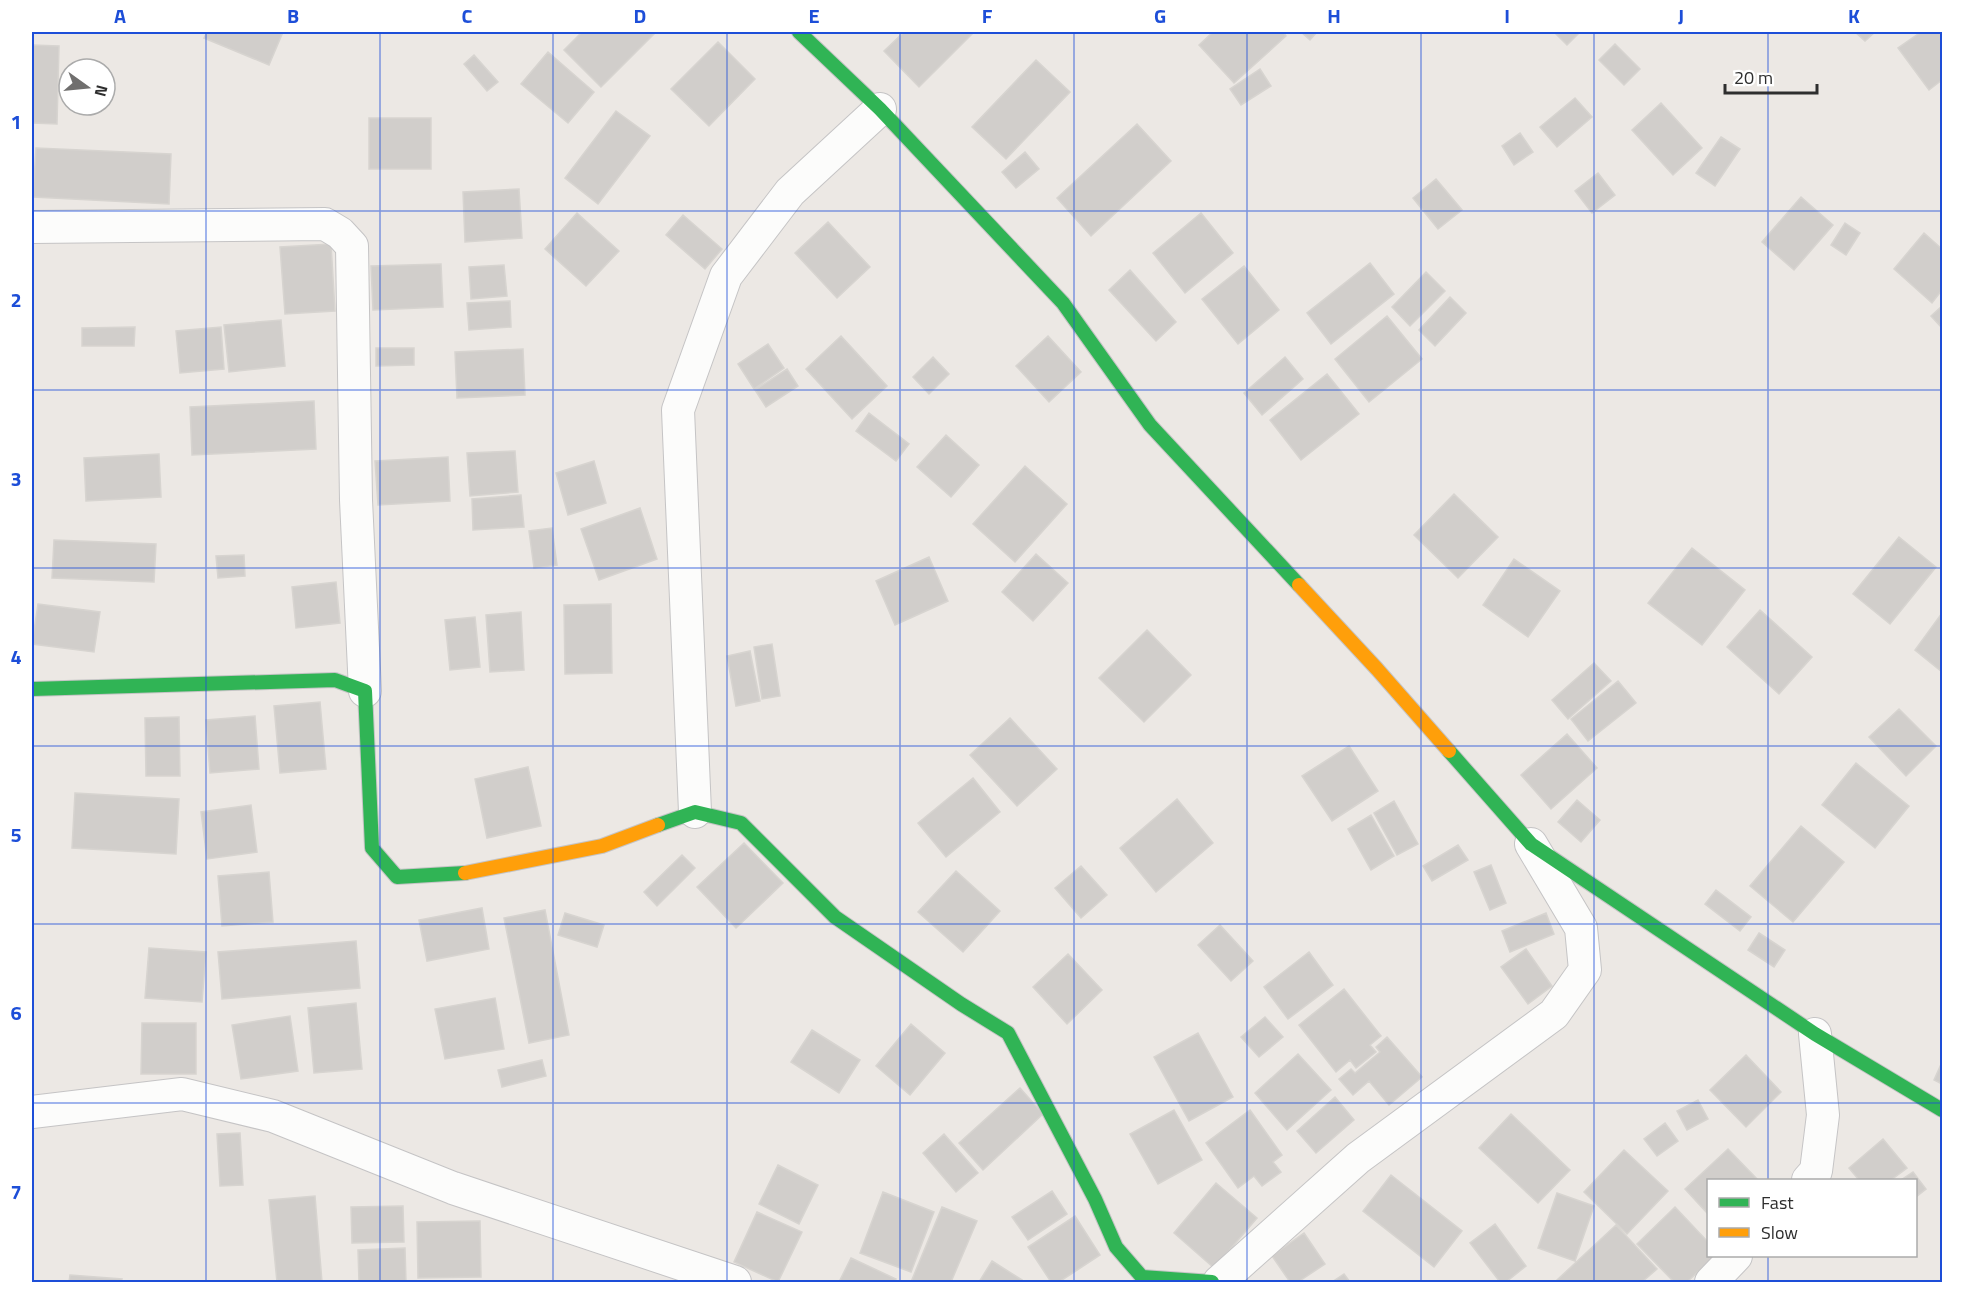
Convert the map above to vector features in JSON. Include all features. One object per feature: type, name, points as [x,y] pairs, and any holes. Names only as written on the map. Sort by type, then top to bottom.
[{"type":"street","points":[[800,32],[880,110],[1063,303],[1150,425],[1377,669],[1531,844],[1581,928],[1585,970],[1554,1014],[1358,1158],[1219,1282]]},
{"type":"street","points":[[696,812],[678,410],[726,276],[790,192],[880,110]]},
{"type":"street","points":[[32,227],[325,224],[340,233],[352,246],[356,500],[372,848],[397,877],[474,872],[602,846],[696,812],[741,823],[835,917],[960,1004],[1008,1034],[1095,1199],[1116,1247],[1142,1277],[1212,1282]]},
{"type":"street","points":[[32,689],[335,680],[365,691]]},
{"type":"street","points":[[1531,844],[1815,1034],[1942,1110]]},
{"type":"street","points":[[1809,1179],[1816,1171],[1823,1115],[1815,1034]]},
{"type":"street","points":[[32,1112],[182,1095],[261,1113],[453,1188],[735,1282]]},
{"type":"street","points":[[1711,1282],[1735,1257]]},
{"type":"building","points":[[207,32],[283,32],[269,65],[204,38]]},
{"type":"building","points":[[582,32],[656,32],[601,87],[564,50]]},
{"type":"building","points":[[904,32],[974,32],[919,87],[884,51]]},
{"type":"building","points":[[1213,32],[1283,32],[1286,36],[1234,83],[1199,45]]},
{"type":"building","points":[[1301,32],[1317,32],[1310,40]]},
{"type":"building","points":[[1554,32],[1580,32],[1567,45]]},
{"type":"building","points":[[1855,32],[1875,32],[1865,41]]},
{"type":"building","points":[[1921,32],[1942,32],[1942,80],[1929,90],[1898,48]]},
{"type":"building","points":[[718,42],[755,79],[709,126],[671,89]]},
{"type":"building","points":[[1615,44],[1640,69],[1624,85],[1599,60]]},
{"type":"building","points":[[32,45],[59,46],[57,124],[32,123]]},
{"type":"building","points":[[548,52],[594,92],[568,123],[521,84]]},
{"type":"building","points":[[474,55],[498,82],[487,91],[464,64]]},
{"type":"building","points":[[1036,60],[1070,92],[1006,159],[972,127]]},
{"type":"building","points":[[1260,69],[1271,86],[1241,105],[1230,89]]},
{"type":"building","points":[[1575,98],[1592,117],[1557,147],[1540,127]]},
{"type":"building","points":[[1661,103],[1702,148],[1673,175],[1632,130]]},
{"type":"building","points":[[616,111],[650,136],[598,204],[565,178]]},
{"type":"building","points":[[369,118],[431,118],[431,169],[369,169]]},
{"type":"building","points":[[1137,124],[1171,161],[1091,236],[1057,198]]},
{"type":"building","points":[[1520,133],[1533,152],[1514,165],[1502,146]]},
{"type":"building","points":[[1721,137],[1740,149],[1715,186],[1696,173]]},
{"type":"building","points":[[36,148],[171,154],[169,204],[33,197]]},
{"type":"building","points":[[1025,152],[1039,169],[1016,188],[1002,172]]},
{"type":"building","points":[[1598,173],[1615,195],[1592,213],[1575,191]]},
{"type":"building","points":[[1436,179],[1462,210],[1438,229],[1413,198]]},
{"type":"building","points":[[519,189],[522,238],[465,242],[463,192]]},
{"type":"building","points":[[1801,197],[1833,225],[1794,270],[1762,242]]},
{"type":"building","points":[[577,213],[619,251],[586,286],[545,249]]},
{"type":"building","points":[[1201,213],[1233,253],[1185,293],[1153,253]]},
{"type":"building","points":[[683,215],[722,249],[705,269],[666,235]]},
{"type":"building","points":[[828,222],[870,267],[837,298],[795,253]]},
{"type":"building","points":[[1845,223],[1860,233],[1846,255],[1831,245]]},
{"type":"building","points":[[1924,233],[1942,249],[1942,290],[1932,303],[1894,269]]},
{"type":"building","points":[[331,244],[335,311],[285,314],[280,247]]},
{"type":"building","points":[[1370,263],[1394,294],[1331,344],[1307,313]]},
{"type":"building","points":[[441,264],[443,307],[373,310],[371,266]]},
{"type":"building","points":[[504,265],[507,296],[471,299],[469,267]]},
{"type":"building","points":[[1244,266],[1279,310],[1238,344],[1202,299]]},
{"type":"building","points":[[1130,270],[1176,322],[1156,341],[1109,290]]},
{"type":"building","points":[[1426,272],[1445,291],[1410,326],[1392,307]]},
{"type":"building","points":[[1450,297],[1466,313],[1435,346],[1419,330]]},
{"type":"building","points":[[510,301],[511,327],[469,330],[467,303]]},
{"type":"building","points":[[1942,306],[1942,328],[1931,316]]},
{"type":"building","points":[[1387,316],[1422,359],[1369,402],[1335,359]]},
{"type":"building","points":[[281,320],[285,366],[229,372],[224,325]]},
{"type":"building","points":[[135,327],[134,346],[82,346],[82,328]]},
{"type":"building","points":[[221,327],[224,369],[180,373],[176,331]]},
{"type":"building","points":[[841,336],[887,386],[852,419],[806,369]]},
{"type":"building","points":[[1048,336],[1081,372],[1049,402],[1016,366]]},
{"type":"building","points":[[768,344],[784,368],[754,389],[738,364]]},
{"type":"building","points":[[376,348],[414,348],[414,365],[376,366]]},
{"type":"building","points":[[523,349],[525,395],[457,398],[455,352]]},
{"type":"building","points":[[933,357],[949,374],[929,394],[913,377]]},
{"type":"building","points":[[1285,357],[1303,379],[1262,415],[1244,393]]},
{"type":"building","points":[[787,369],[798,386],[766,407],[755,390]]},
{"type":"building","points":[[1327,374],[1359,414],[1301,460],[1270,420]]},
{"type":"building","points":[[314,401],[316,449],[192,455],[190,407]]},
{"type":"building","points":[[869,413],[909,444],[896,461],[856,431]]},
{"type":"building","points":[[946,435],[979,465],[951,497],[917,467]]},
{"type":"building","points":[[515,451],[518,492],[470,496],[467,453]]},
{"type":"building","points":[[159,454],[161,497],[86,501],[84,458]]},
{"type":"building","points":[[448,457],[450,501],[378,505],[375,461]]},
{"type":"building","points":[[594,461],[606,503],[568,515],[556,473]]},
{"type":"building","points":[[1025,466],[1067,504],[1015,562],[973,524]]},
{"type":"building","points":[[1454,494],[1498,537],[1458,578],[1414,535]]},
{"type":"building","points":[[521,495],[524,527],[473,530],[472,499]]},
{"type":"building","points":[[640,508],[657,559],[599,580],[581,529]]},
{"type":"building","points":[[552,528],[557,565],[534,568],[529,531]]},
{"type":"building","points":[[1899,537],[1936,567],[1890,624],[1853,594]]},
{"type":"building","points":[[54,540],[156,544],[154,582],[52,578]]},
{"type":"building","points":[[1692,548],[1745,590],[1702,645],[1648,603]]},
{"type":"building","points":[[1036,554],[1068,583],[1033,621],[1002,592]]},
{"type":"building","points":[[244,555],[245,576],[218,578],[216,556]]},
{"type":"building","points":[[929,557],[948,601],[895,625],[876,581]]},
{"type":"building","points":[[1514,559],[1560,591],[1528,637],[1483,605]]},
{"type":"building","points":[[336,582],[340,623],[296,628],[292,587]]},
{"type":"building","points":[[38,604],[100,612],[94,652],[32,644]]},
{"type":"building","points":[[611,604],[612,673],[565,674],[564,605]]},
{"type":"building","points":[[1760,610],[1812,657],[1779,694],[1727,647]]},
{"type":"building","points":[[521,612],[524,670],[490,672],[486,615]]},
{"type":"building","points":[[1942,613],[1942,672],[1915,650]]},
{"type":"building","points":[[475,617],[480,667],[450,670],[445,620]]},
{"type":"building","points":[[1147,630],[1191,675],[1144,722],[1099,678]]},
{"type":"building","points":[[772,644],[780,696],[762,699],[754,647]]},
{"type":"building","points":[[750,651],[760,701],[736,706],[727,656]]},
{"type":"building","points":[[1594,663],[1611,681],[1568,719],[1552,700]]},
{"type":"building","points":[[1618,681],[1636,703],[1588,741],[1571,719]]},
{"type":"building","points":[[320,702],[326,769],[280,773],[274,706]]},
{"type":"building","points":[[1899,709],[1936,746],[1906,776],[1869,737]]},
{"type":"building","points":[[255,716],[259,769],[210,773],[206,720]]},
{"type":"building","points":[[179,717],[180,776],[146,776],[145,718]]},
{"type":"building","points":[[1010,718],[1057,769],[1017,806],[970,755]]},
{"type":"building","points":[[1567,734],[1597,768],[1551,809],[1521,775]]},
{"type":"building","points":[[1349,746],[1378,791],[1332,821],[1302,776]]},
{"type":"building","points":[[1856,763],[1909,806],[1875,848],[1822,805]]},
{"type":"building","points":[[528,767],[541,826],[487,838],[475,779]]},
{"type":"building","points":[[973,778],[1000,812],[946,857],[918,823]]},
{"type":"building","points":[[75,793],[179,799],[176,854],[72,848]]},
{"type":"building","points":[[1177,799],[1213,843],[1156,892],[1120,848]]},
{"type":"building","points":[[1577,800],[1600,820],[1581,842],[1558,822]]},
{"type":"building","points":[[1394,801],[1418,844],[1397,855],[1374,813]]},
{"type":"building","points":[[251,805],[257,852],[207,859],[201,812]]},
{"type":"building","points":[[1371,815],[1394,856],[1371,870],[1348,829]]},
{"type":"building","points":[[1801,826],[1844,862],[1793,922],[1750,886]]},
{"type":"building","points":[[744,843],[783,883],[736,928],[697,887]]},
{"type":"building","points":[[1458,845],[1468,860],[1432,881],[1423,866]]},
{"type":"building","points":[[682,855],[695,868],[657,906],[644,892]]},
{"type":"building","points":[[1491,865],[1506,903],[1490,910],[1474,872]]},
{"type":"building","points":[[1081,866],[1107,895],[1081,918],[1055,888]]},
{"type":"building","points":[[956,871],[1000,911],[963,952],[918,912]]},
{"type":"building","points":[[269,872],[273,922],[222,926],[218,876]]},
{"type":"building","points":[[1716,890],[1751,917],[1740,931],[1705,904]]},
{"type":"building","points":[[482,908],[489,949],[427,961],[419,920]]},
{"type":"building","points":[[545,910],[569,1035],[529,1043],[504,918]]},
{"type":"building","points":[[565,913],[604,925],[597,947],[558,935]]},
{"type":"building","points":[[1546,913],[1554,934],[1510,952],[1502,931]]},
{"type":"building","points":[[1220,925],[1253,961],[1231,981],[1198,945]]},
{"type":"building","points":[[1759,933],[1785,950],[1774,967],[1748,950]]},
{"type":"building","points":[[356,941],[360,988],[222,999],[218,952]]},
{"type":"building","points":[[149,948],[206,952],[202,1002],[145,998]]},
{"type":"building","points":[[1526,949],[1552,986],[1528,1004],[1501,967]]},
{"type":"building","points":[[1309,952],[1333,985],[1288,1019],[1264,987]]},
{"type":"building","points":[[1068,954],[1102,990],[1067,1024],[1033,987]]},
{"type":"building","points":[[1344,989],[1381,1036],[1370,1045],[1376,1052],[1356,1068],[1350,1060],[1336,1072],[1299,1025]]},
{"type":"building","points":[[495,998],[504,1049],[445,1059],[435,1009]]},
{"type":"building","points":[[356,1003],[362,1069],[314,1073],[308,1008]]},
{"type":"building","points":[[290,1016],[298,1071],[241,1079],[232,1025]]},
{"type":"building","points":[[1265,1017],[1283,1037],[1259,1057],[1241,1037]]},
{"type":"building","points":[[142,1023],[196,1023],[196,1074],[141,1074]]},
{"type":"building","points":[[911,1024],[945,1053],[910,1095],[876,1066]]},
{"type":"building","points":[[812,1030],[860,1060],[839,1093],[791,1062]]},
{"type":"building","points":[[1198,1033],[1233,1097],[1189,1121],[1154,1057]]},
{"type":"building","points":[[1387,1037],[1422,1077],[1389,1105],[1369,1081],[1353,1095],[1339,1079],[1351,1069],[1355,1073],[1380,1052],[1376,1047]]},
{"type":"building","points":[[1298,1054],[1331,1090],[1287,1130],[1255,1093]]},
{"type":"building","points":[[1746,1055],[1781,1092],[1746,1127],[1710,1090]]},
{"type":"building","points":[[542,1060],[546,1076],[502,1087],[498,1070]]},
{"type":"building","points":[[1942,1062],[1942,1084],[1934,1080]]},
{"type":"building","points":[[1020,1088],[1043,1114],[983,1170],[959,1143]]},
{"type":"building","points":[[1335,1097],[1354,1120],[1316,1153],[1297,1131]]},
{"type":"building","points":[[1698,1100],[1708,1119],[1687,1130],[1677,1111]]},
{"type":"building","points":[[1174,1110],[1202,1160],[1158,1184],[1130,1134]]},
{"type":"building","points":[[1250,1110],[1282,1155],[1273,1162],[1281,1172],[1262,1186],[1254,1176],[1238,1188],[1206,1143]]},
{"type":"building","points":[[1511,1114],[1570,1170],[1538,1203],[1479,1148]]},
{"type":"building","points":[[1665,1123],[1678,1141],[1657,1156],[1644,1139]]},
{"type":"building","points":[[240,1133],[243,1185],[220,1186],[217,1134]]},
{"type":"building","points":[[944,1134],[978,1173],[956,1192],[923,1153]]},
{"type":"building","points":[[1883,1139],[1907,1168],[1892,1179],[1858,1179],[1849,1168]]},
{"type":"building","points":[[1728,1149],[1757,1179],[1707,1179],[1707,1213],[1685,1189]]},
{"type":"building","points":[[1624,1150],[1668,1191],[1627,1234],[1584,1192]]},
{"type":"building","points":[[778,1165],[818,1185],[799,1224],[759,1204]]},
{"type":"building","points":[[1913,1172],[1926,1189],[1917,1196],[1917,1179],[1902,1179]]},
{"type":"building","points":[[1391,1175],[1462,1231],[1434,1267],[1363,1211]]},
{"type":"building","points":[[1216,1183],[1257,1218],[1214,1268],[1174,1233]]},
{"type":"building","points":[[1052,1191],[1067,1214],[1028,1240],[1012,1217]]},
{"type":"building","points":[[883,1192],[934,1212],[911,1272],[860,1253]]},
{"type":"building","points":[[1557,1193],[1594,1206],[1575,1261],[1538,1248]]},
{"type":"building","points":[[315,1196],[322,1282],[277,1282],[269,1200]]},
{"type":"building","points":[[403,1206],[404,1242],[352,1243],[351,1207]]},
{"type":"building","points":[[942,1207],[977,1221],[951,1282],[911,1282]]},
{"type":"building","points":[[1675,1207],[1707,1241],[1707,1257],[1714,1257],[1687,1282],[1674,1282],[1637,1244]]},
{"type":"building","points":[[757,1212],[802,1232],[778,1282],[734,1262]]},
{"type":"building","points":[[1075,1216],[1100,1255],[1059,1282],[1051,1282],[1028,1247]]},
{"type":"building","points":[[480,1221],[481,1277],[418,1278],[417,1222]]},
{"type":"building","points":[[1495,1224],[1526,1266],[1506,1282],[1500,1282],[1470,1243]]},
{"type":"building","points":[[1616,1225],[1657,1269],[1642,1282],[1559,1282],[1557,1280]]},
{"type":"building","points":[[1304,1233],[1325,1264],[1298,1282],[1290,1282],[1272,1256]]},
{"type":"building","points":[[405,1248],[406,1282],[359,1282],[358,1250]]},
{"type":"building","points":[[851,1258],[896,1279],[894,1282],[839,1282]]},
{"type":"building","points":[[992,1261],[1022,1280],[1020,1282],[979,1282]]},
{"type":"building","points":[[1344,1274],[1350,1282],[1332,1282]]},
{"type":"building","points":[[70,1275],[122,1279],[121,1282],[69,1282]]},
{"type":"traffic: fast","points":[[799,32],[880,109],[1063,303],[1150,425],[1299,585]]},
{"type":"traffic: fast","points":[[32,689],[335,680],[365,691],[372,848],[397,877],[465,873]]},
{"type":"traffic: fast","points":[[1449,751],[1531,844],[1815,1034],[1942,1110]]},
{"type":"traffic: fast","points":[[658,825],[695,812],[741,823],[835,917],[961,1004],[1008,1033],[1095,1199],[1116,1247],[1142,1277],[1212,1282]]},
{"type":"traffic: slow","points":[[1299,585],[1449,751]]},
{"type":"traffic: slow","points":[[465,873],[602,846],[658,825]]}]
